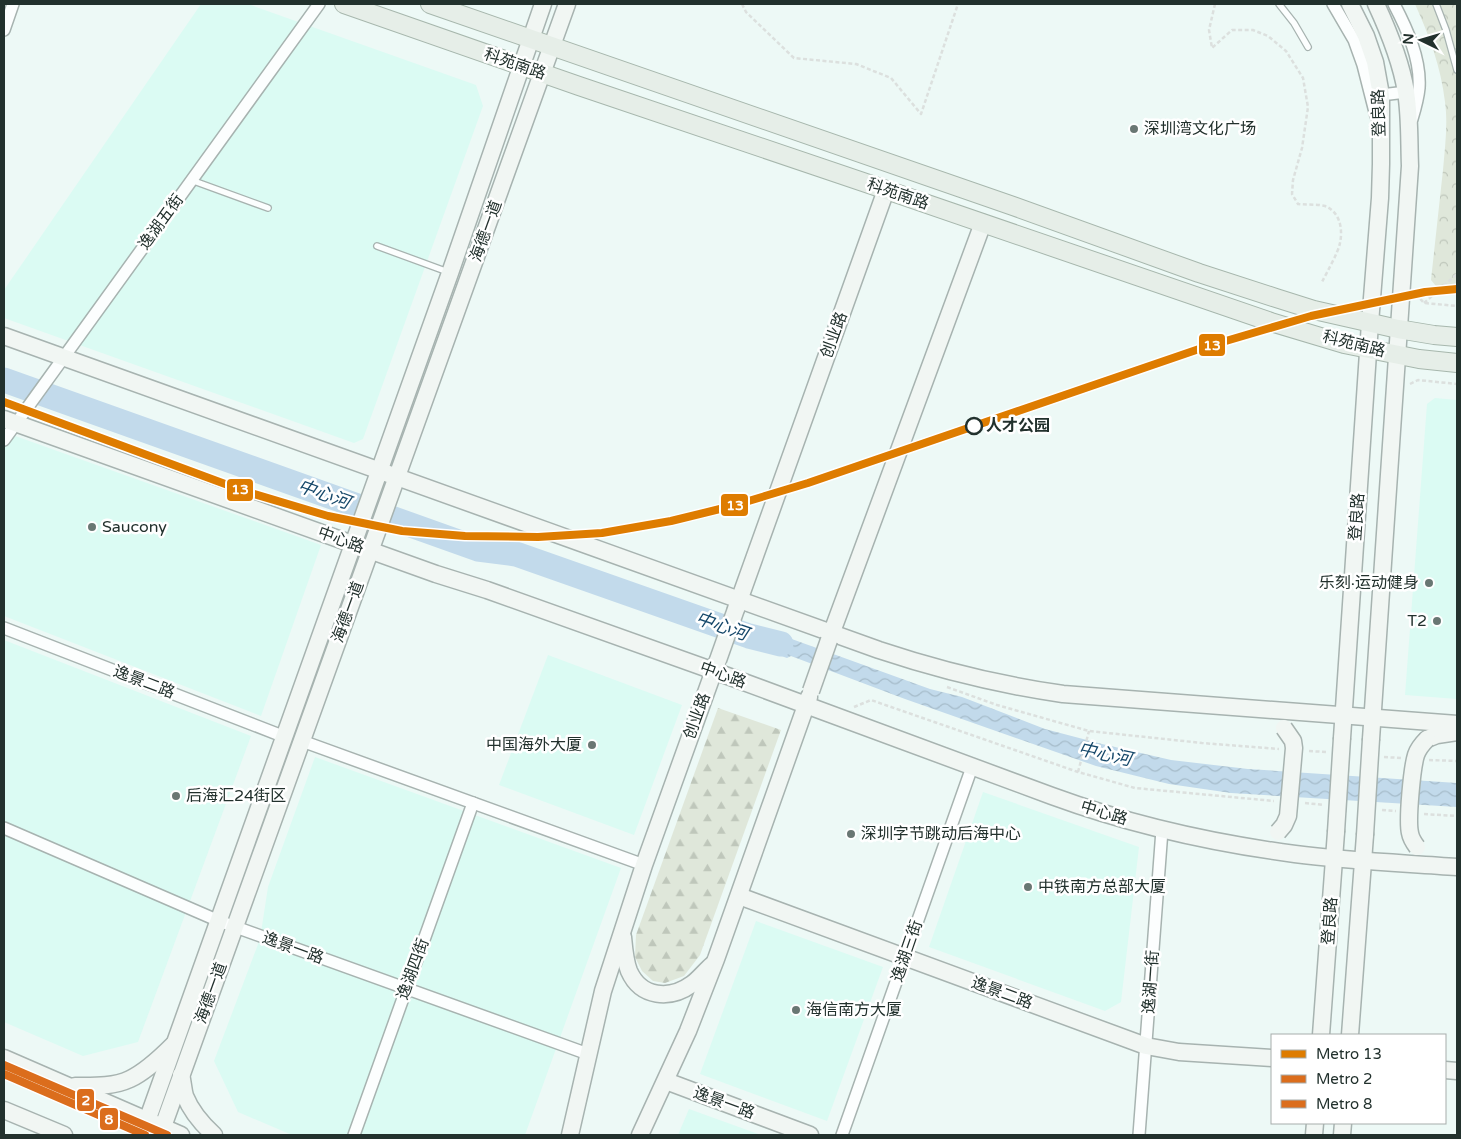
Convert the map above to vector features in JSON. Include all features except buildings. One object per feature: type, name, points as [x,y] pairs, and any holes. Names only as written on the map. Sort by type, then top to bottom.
[{"type":"main road","name":"科苑南路","points":[[344,4],[370,8],[542,74],[1271,322],[1344,344],[1397,355],[1457,363]]},
{"type":"main road","name":"科苑南路","points":[[430,4],[1208,276],[1305,307],[1370,323],[1434,336],[1457,337]]},
{"type":"main road","name":"海德一道","points":[[144,1128],[450,273],[543,4]]},
{"type":"main road","name":"海德一道","points":[[161,1131],[567,4]]},
{"type":"main road","name":"登良路","points":[[1321,1034],[1380,198],[1381,95],[1366,36],[1350,4]]},
{"type":"main road","name":"登良路","points":[[1350,1034],[1410,166],[1406,92],[1388,30],[1376,4]]},
{"type":"main road","name":"创业路","points":[[570,1135],[603,991],[622,929],[886,190]]},
{"type":"main road","points":[[640,1135],[688,1031],[716,960],[808,698],[983,223]]},
{"type":"main road","points":[[4,336],[377,477],[831,636],[930,666],[975,678],[1062,694],[1457,724]]},
{"type":"main road","name":"中心路","points":[[13,420],[373,544],[443,577],[488,590],[808,698],[834,715],[1079,806],[1162,830],[1266,850],[1363,860],[1457,866]]},
{"type":"main road","points":[[1215,840],[1261,842],[1278,832],[1288,816],[1294,748],[1284,728],[1276,722],[1264,717],[1218,706]]},
{"type":"main road","points":[[1457,732],[1437,735],[1427,739],[1416,753],[1409,822],[1410,834],[1417,847],[1429,857],[1457,866]]},
{"type":"main road","name":"逸景二路","points":[[739,896],[1146,1046],[1186,1052],[1271,1058]]},
{"type":"main road","points":[[622,929],[624,955],[629,971],[635,981],[644,989],[654,994],[667,995],[692,984],[716,960]]},
{"type":"main road","points":[[182,1022],[181,1075],[185,1095],[202,1124],[214,1135]]},
{"type":"main road","points":[[68,1086],[114,1084],[130,1079],[158,1059],[173,1045],[182,1022]]},
{"type":"main road","points":[[4,1058],[68,1086],[144,1128],[181,1135]]},
{"type":"main road","name":"逸景一路","points":[[666,1081],[810,1135]]},
{"type":"main road","points":[[4,1110],[64,1135]]},
{"type":"main road","points":[[39,1125],[55,1135]]},
{"type":"street","points":[[4,30],[13,4]]},
{"type":"street","name":"逸湖五街","points":[[4,440],[13,420],[53,372],[318,4]]},
{"type":"street","points":[[1333,4],[1354,40],[1363,65],[1381,132]]},
{"type":"street","points":[[1394,4],[1412,45],[1419,78],[1417,100],[1409,130]]},
{"type":"street","points":[[1381,95],[1406,92]]},
{"type":"street","name":"逸景二路","points":[[4,628],[285,737]]},
{"type":"street","points":[[302,741],[644,865]]},
{"type":"street","name":"逸湖三街","points":[[842,1135],[972,767]]},
{"type":"street","name":"逸湖四街","points":[[354,1135],[473,803]]},
{"type":"street","name":"逸景一路","points":[[4,828],[219,921],[588,1054]]},
{"type":"street","name":"逸湖一街","points":[[1139,1135],[1162,830]]},
{"type":"lane","points":[[1279,4],[1294,23],[1308,47]]},
{"type":"lane","points":[[1436,4],[1446,30],[1457,70]]},
{"type":"lane","points":[[191,180],[268,208]]},
{"type":"lane","points":[[377,246],[450,273]]},
{"type":"path","points":[[742,4],[746,12],[794,58],[856,64],[891,78],[920,114],[958,4]]},
{"type":"path","points":[[1215,4],[1209,30],[1212,48],[1232,30],[1253,30],[1268,36],[1286,52],[1303,78],[1308,107],[1302,148],[1292,180],[1292,194],[1298,204],[1323,206],[1331,209],[1338,216],[1341,227],[1340,244],[1322,282]]},
{"type":"path","points":[[1424,303],[1457,274]]},
{"type":"path","points":[[1414,291],[1424,303],[1457,306]]},
{"type":"path","points":[[1407,386],[1418,380],[1457,384]]},
{"type":"path","points":[[834,715],[871,700],[1078,772],[1135,788],[1283,801]]},
{"type":"path","points":[[1078,772],[1089,731]]},
{"type":"path","points":[[1303,803],[1332,806]]},
{"type":"path","points":[[1381,810],[1400,812]]},
{"type":"path","points":[[1419,813],[1457,816]]},
{"type":"shaded area","points":[[201,4],[248,4],[476,85],[483,106],[363,439],[354,443],[4,318],[4,290]]},
{"type":"shaded area","points":[[1435,398],[1457,400],[1457,699],[1405,695],[1427,404]]},
{"type":"shaded area","points":[[4,432],[321,545],[261,716],[4,616]]},
{"type":"shaded area","points":[[4,640],[251,736],[138,1042],[83,1056],[4,1022]]},
{"type":"shaded area","points":[[548,655],[682,705],[634,835],[499,785]]},
{"type":"shaded area","points":[[315,757],[621,868],[525,1135],[292,1135],[238,1112],[214,1061],[260,939],[268,887]]},
{"type":"shaded area","points":[[983,792],[1139,847],[1121,1002],[1105,1011],[929,947]]},
{"type":"shaded area","name":"海信南方大厦","points":[[756,921],[883,967],[827,1121],[700,1074]]},
{"type":"shaded area","points":[[689,1109],[761,1135],[678,1135]]},
{"type":"green space","points":[[1415,4],[1457,4],[1457,292],[1440,291],[1431,280],[1445,153],[1446,110],[1443,89],[1430,39]]},
{"type":"green space","points":[[718,708],[781,730],[700,955],[684,976],[665,983],[653,981],[642,971],[635,957],[636,935]]},
{"type":"water","points":[[753,625],[930,689],[962,697],[1045,729],[1102,744],[1171,760],[1248,769],[1457,783],[1457,807],[1231,793],[1169,784],[1096,766],[905,699],[791,656],[787,658],[746,644]]},
{"type":"waterway","name":"中心河","points":[[4,380],[478,549],[516,554],[749,636],[781,644]]},
{"type":"metro line","name":"13","points":[[4,402],[244,491],[328,516],[402,531],[465,536],[538,537],[602,533],[671,521],[732,506],[808,483],[1202,348],[1311,316],[1425,292],[1457,289]]},
{"type":"metro line","name":"2","points":[[4,1065],[167,1135]]},
{"type":"metro line","name":"8","points":[[4,1074],[145,1135]]},
{"type":"place","name":"深圳湾文化广场","points":[[1134,129]]},
{"type":"place","name":"人才公园","points":[[974,426]]},
{"type":"place","name":"Saucony","points":[[92,527]]},
{"type":"place","name":"乐刻·运动健身","points":[[1429,583]]},
{"type":"place","name":"T2","points":[[1437,621]]},
{"type":"place","name":"中国海外大厦","points":[[592,745]]},
{"type":"place","name":"后海汇24街区","points":[[176,796]]},
{"type":"place","name":"深圳字节跳动后海中心","points":[[851,834]]},
{"type":"place","name":"中铁南方总部大厦","points":[[1028,887]]},
{"type":"place","name":"海信南方大厦","points":[[796,1010]]}]
